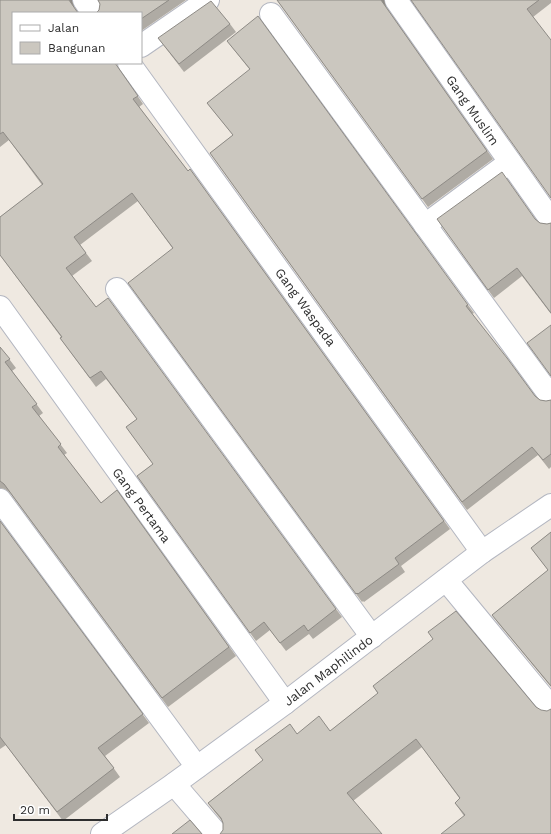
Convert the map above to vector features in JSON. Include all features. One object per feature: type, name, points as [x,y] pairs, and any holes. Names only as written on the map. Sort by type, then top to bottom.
[{"type":"street","points":[[84,0],[92,12]]},
{"type":"street","points":[[142,45],[208,0]]},
{"type":"street","name":"Gang Muslim","points":[[396,0],[551,220]]},
{"type":"street","points":[[271,14],[551,397]]},
{"type":"street","name":"Gang Waspada","points":[[130,64],[482,552]]},
{"type":"street","points":[[425,225],[510,162]]},
{"type":"street","points":[[117,289],[372,638]]},
{"type":"street","name":"Gang Pertama","points":[[0,307],[285,703]]},
{"type":"street","points":[[0,500],[197,767]]},
{"type":"street","name":"Jalan Maphilindo","points":[[102,834],[174,784],[285,703],[372,638],[482,552],[551,505]]},
{"type":"street","points":[[446,580],[551,707]]},
{"type":"street","points":[[174,784],[217,834]]},
{"type":"building","points":[[0,0],[69,0],[77,12],[12,12],[12,64],[116,64],[138,96],[133,99],[188,171],[190,169],[444,521],[395,558],[399,564],[356,594],[128,283],[173,248],[132,193],[74,237],[86,253],[66,268],[96,307],[108,298],[336,609],[308,631],[304,625],[280,643],[264,622],[250,633],[137,476],[153,464],[126,427],[137,419],[101,371],[90,378],[60,338],[62,337],[0,255],[0,217],[43,184],[3,132],[0,134]]},
{"type":"building","points":[[98,0],[169,0],[142,18],[142,12],[97,12],[100,4]]},
{"type":"building","points":[[277,0],[381,0],[487,151],[422,199]]},
{"type":"building","points":[[411,0],[539,0],[527,9],[551,40],[551,198]]},
{"type":"building","points":[[211,1],[230,24],[179,64],[158,38]]},
{"type":"building","points":[[258,16],[468,305],[466,306],[535,396],[540,400],[551,400],[551,454],[543,460],[532,447],[462,502],[210,153],[233,135],[207,103],[250,69],[227,41]]},
{"type":"building","points":[[502,172],[535,219],[540,223],[551,223],[551,313],[517,268],[488,290],[437,219]]},
{"type":"building","points":[[551,325],[551,376],[527,343]]},
{"type":"building","points":[[0,347],[10,359],[5,362],[37,404],[32,407],[61,444],[58,447],[101,503],[117,490],[229,647],[162,698],[4,484],[0,481]]},
{"type":"building","points":[[0,521],[143,714],[98,748],[114,768],[57,812],[0,737]]},
{"type":"building","points":[[551,532],[551,686],[492,615],[548,570],[531,548]]},
{"type":"building","points":[[456,611],[536,707],[547,711],[551,709],[551,834],[441,834],[465,815],[455,803],[460,798],[416,739],[347,793],[382,834],[220,834],[223,830],[223,823],[221,818],[208,803],[263,760],[255,750],[290,724],[297,734],[319,716],[330,731],[378,693],[373,686],[433,639],[428,632]]},
{"type":"building","points":[[190,820],[202,834],[172,834]]}]
